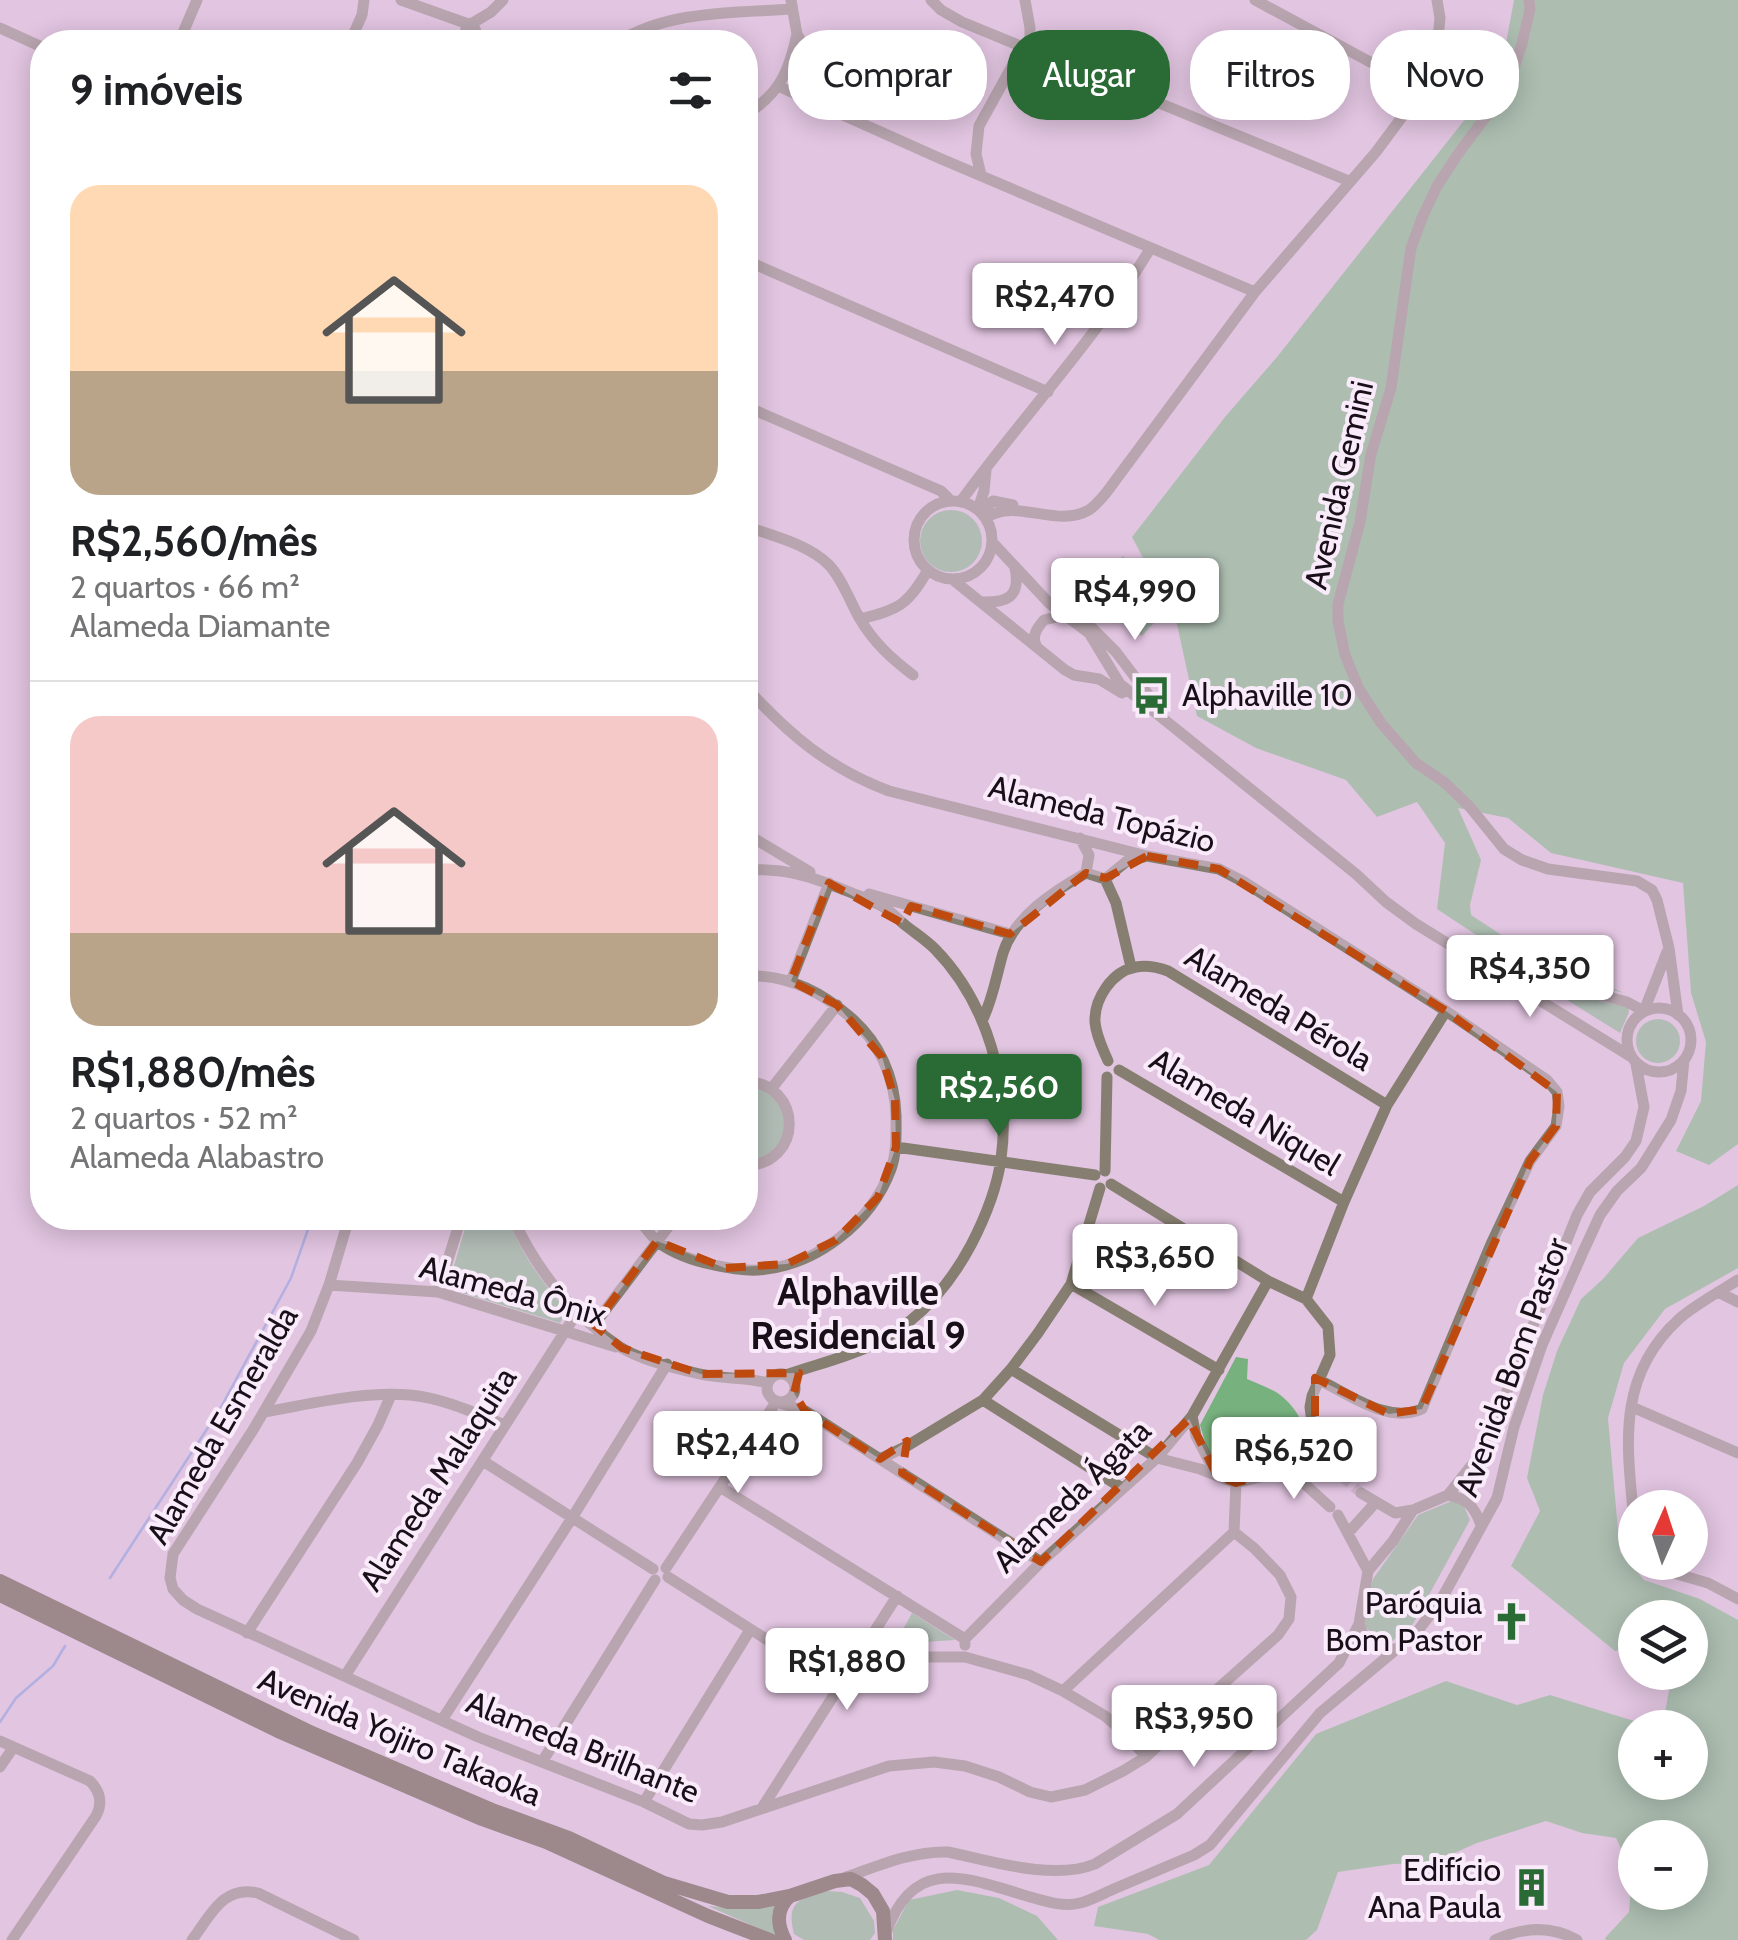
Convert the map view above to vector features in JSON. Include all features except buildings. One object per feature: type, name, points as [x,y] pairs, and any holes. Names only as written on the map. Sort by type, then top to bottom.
[{"type":"main road","name":"Avenida Yojiro Takaoka","points":[[0,1581],[312,1733],[492,1810],[569,1838],[664,1883],[728,1902],[758,1902],[836,1881]]},
{"type":"main road","name":"Avenida Yojiro Takaoka","points":[[0,1594],[278,1732],[482,1819],[546,1842],[770,1940]]},
{"type":"main road","points":[[836,1881],[851,1879],[873,1894],[883,1911],[884,1939]]},
{"type":"main road","points":[[785,1940],[778,1917],[783,1902],[790,1896]]},
{"type":"street","points":[[184,30],[196,0]]},
{"type":"street","points":[[355,30],[364,0]]},
{"type":"street","points":[[362,15],[376,0]]},
{"type":"street","points":[[473,30],[503,0]]},
{"type":"street","points":[[931,0],[962,22],[1007,39]]},
{"type":"street","points":[[1024,0],[1031,30]]},
{"type":"street","points":[[1256,0],[1370,62]]},
{"type":"street","points":[[1437,0],[1439,30]]},
{"type":"street","points":[[405,1],[446,16],[459,30]]},
{"type":"street","name":"Avenida Gemini","points":[[1533,3],[1506,88],[1438,186],[1411,248],[1391,388],[1371,454],[1360,522],[1338,604],[1338,621],[1345,656],[1359,689],[1381,723],[1416,764],[1455,791],[1504,849],[1548,869],[1625,878],[1644,884],[1656,896],[1669,948],[1678,1015]]},
{"type":"street","points":[[644,30],[683,18],[792,4],[796,30]]},
{"type":"street","points":[[482,30],[491,12]]},
{"type":"street","points":[[1019,30],[1028,14]]},
{"type":"street","points":[[0,28],[30,42]]},
{"type":"street","points":[[758,105],[788,70]]},
{"type":"street","points":[[981,175],[976,154],[980,126],[1007,72]]},
{"type":"street","points":[[778,86],[788,90]]},
{"type":"street","points":[[1170,107],[1348,181]]},
{"type":"street","points":[[855,120],[1255,292]]},
{"type":"street","points":[[982,513],[998,510],[1062,517],[1091,509],[1255,292],[1400,120]]},
{"type":"street","points":[[926,510],[955,500],[986,466],[1048,392],[1150,249]]},
{"type":"street","points":[[758,266],[1048,392]]},
{"type":"street","points":[[758,412],[941,492],[982,513],[992,530],[990,554],[984,565],[964,578],[943,578],[920,562],[915,529],[926,510],[926,496],[918,483]]},
{"type":"street","points":[[982,513],[986,466]]},
{"type":"street","points":[[758,530],[786,540],[826,562],[870,635],[888,656],[913,675]]},
{"type":"street","points":[[993,543],[1049,603],[1089,633],[1120,684],[1386,902],[1645,1070],[1675,1069],[1689,1053],[1690,1030],[1678,1015],[1666,1009],[1644,1011],[1629,1026],[1626,1036],[1633,1060]]},
{"type":"street","points":[[981,602],[1011,597],[1016,588],[1014,566]]},
{"type":"street","points":[[860,618],[899,608],[916,591],[928,570]]},
{"type":"street","points":[[952,580],[1074,674],[1099,678],[1178,733]]},
{"type":"street","points":[[1049,603],[1094,628],[1178,733]]},
{"type":"street","points":[[1037,646],[1035,633],[1044,620],[1065,614]]},
{"type":"street","points":[[1074,674],[1091,669],[1098,645]]},
{"type":"street","name":"Alameda Topázio","points":[[758,701],[798,739],[856,779],[889,791],[1080,838],[1128,856],[1220,869],[1547,1080],[1556,1092],[1559,1106],[1556,1126],[1530,1161],[1490,1244],[1422,1410],[1389,1414],[1319,1380]]},
{"type":"street","points":[[982,1021],[1010,934],[1050,896],[1086,873],[1089,854],[1080,838]]},
{"type":"street","points":[[758,841],[829,883],[1010,934]]},
{"type":"street","points":[[1089,854],[1100,844]]},
{"type":"street","points":[[1106,879],[1128,856]]},
{"type":"street","points":[[758,869],[808,875],[885,907],[934,947],[958,976],[982,1021],[995,1060],[1002,1126],[1000,1160],[990,1201],[960,1264],[935,1297],[885,1339],[817,1366],[784,1383],[769,1396],[805,1411],[1041,1562]]},
{"type":"street","points":[[1086,873],[1106,879]]},
{"type":"street","points":[[1106,879],[1116,903],[1131,967]]},
{"type":"street","points":[[791,980],[829,883]]},
{"type":"street","points":[[902,922],[911,906]]},
{"type":"street","points":[[1452,946],[1541,978],[1627,1002],[1644,1011]]},
{"type":"street","points":[[1644,1011],[1669,948]]},
{"type":"street","name":"Alameda Pérola","points":[[1108,1061],[1095,1022],[1100,996],[1131,967],[1154,966],[1387,1105]]},
{"type":"street","points":[[648,1230],[657,1241],[691,1259],[725,1268],[758,1270],[811,1256],[836,1240],[860,1220],[878,1197],[892,1168],[896,1146],[895,1100],[882,1057],[858,1024],[837,1005],[791,980],[758,975]]},
{"type":"street","points":[[772,1088],[837,1005]]},
{"type":"street","points":[[1306,1300],[1387,1105],[1446,1012]]},
{"type":"street","name":"Avenida Bom Pastor","points":[[836,1881],[915,1854],[932,1852],[1052,1872],[1081,1870],[1095,1864],[1177,1814],[1339,1663],[1359,1624],[1368,1571],[1413,1510],[1448,1495],[1482,1451],[1577,1215],[1590,1192],[1636,1142],[1644,1106],[1633,1060]]},
{"type":"street","name":"Avenida Bom Pastor","points":[[884,1939],[908,1891],[923,1883],[967,1878],[1048,1902],[1079,1904],[1210,1846],[1320,1713],[1417,1632],[1433,1613],[1496,1498],[1514,1427],[1542,1344],[1600,1215],[1640,1168],[1671,1120],[1681,1091],[1684,1060]]},
{"type":"street","points":[[1100,1173],[1107,1076],[1102,1070],[1108,1061],[1116,1062],[1119,1070],[1115,1076],[1107,1076]]},
{"type":"street","name":"Alameda Niquel","points":[[1119,1070],[1344,1202]]},
{"type":"street","points":[[758,1083],[772,1088],[788,1110],[788,1134],[776,1154],[758,1164]]},
{"type":"street","points":[[880,1458],[983,1400],[1010,1370],[1071,1284],[1110,1174],[896,1146]]},
{"type":"street","points":[[1106,1186],[1306,1300],[1328,1327],[1330,1355],[1312,1396],[1311,1425],[1315,1442],[1342,1476]]},
{"type":"street","name":"Alameda Esmeralda","points":[[182,1600],[170,1578],[173,1554],[312,1331],[345,1230]]},
{"type":"street","points":[[438,1292],[458,1230]]},
{"type":"street","points":[[518,1230],[539,1266],[578,1312],[622,1348]]},
{"type":"street","points":[[594,1325],[665,1230]]},
{"type":"street","points":[[1632,1490],[1628,1433],[1641,1368],[1657,1342],[1681,1317],[1738,1280]]},
{"type":"street","name":"Alameda Ágata","points":[[966,1639],[1041,1562],[1157,1458],[1192,1416],[1268,1281]]},
{"type":"street","points":[[1071,1284],[1218,1370]]},
{"type":"street","name":"Alameda Ônix","points":[[329,1285],[438,1292],[701,1374],[784,1383]]},
{"type":"street","points":[[1718,1292],[1738,1302]]},
{"type":"street","name":"Alameda Malaquita","points":[[346,1676],[578,1312]]},
{"type":"street","points":[[442,1720],[667,1364]]},
{"type":"street","points":[[1010,1370],[1157,1458],[1236,1482],[1286,1467],[1300,1459],[1315,1442]]},
{"type":"street","points":[[542,1762],[720,1486],[778,1402],[789,1400],[784,1383]]},
{"type":"street","points":[[784,1383],[805,1411]]},
{"type":"street","points":[[264,1412],[391,1395],[430,1398],[505,1425]]},
{"type":"street","points":[[247,1633],[357,1463],[391,1395]]},
{"type":"street","points":[[983,1400],[1122,1488]]},
{"type":"street","points":[[1632,1406],[1738,1453]]},
{"type":"street","points":[[1192,1416],[1196,1436],[1217,1476]]},
{"type":"street","points":[[902,1473],[907,1446]]},
{"type":"street","points":[[483,1461],[840,1686]]},
{"type":"street","points":[[1286,1467],[1334,1511],[1368,1571]]},
{"type":"street","points":[[1063,1691],[1234,1532],[1236,1482]]},
{"type":"street","points":[[720,1486],[966,1639],[965,1657]]},
{"type":"street","points":[[1361,1493],[1395,1513],[1413,1510]]},
{"type":"street","points":[[1448,1495],[1467,1500],[1481,1525]]},
{"type":"street","points":[[1348,1533],[1376,1502]]},
{"type":"street","name":"Alameda Brilhante","points":[[182,1600],[442,1720],[689,1824],[702,1825],[722,1822],[889,1766],[934,1762],[964,1766],[1030,1792],[1051,1796],[1085,1790],[1146,1757],[1278,1635],[1289,1619],[1291,1597],[1280,1575],[1234,1532]]},
{"type":"street","points":[[1698,1580],[1738,1599]]},
{"type":"street","points":[[762,1808],[897,1596]]},
{"type":"street","points":[[1359,1624],[1368,1642],[1396,1649]]},
{"type":"street","points":[[644,1802],[750,1630]]},
{"type":"street","points":[[858,1658],[965,1657],[1029,1675],[1104,1716],[1146,1757]]},
{"type":"street","points":[[0,1741],[90,1782],[98,1790],[100,1803],[96,1816],[12,1940]]},
{"type":"street","points":[[0,1768],[13,1748]]},
{"type":"street","points":[[783,1774],[802,1794]]},
{"type":"street","points":[[192,1940],[222,1900],[237,1890],[246,1890],[258,1892],[354,1940]]},
{"type":"street","points":[[1495,1940],[1511,1933],[1550,1929],[1577,1940]]},
{"type":"highlighted area","points":[[1147,856],[1219,869],[1446,1011],[1557,1092],[1556,1126],[1530,1161],[1422,1409],[1389,1414],[1315,1378],[1315,1444],[1274,1472],[1236,1483],[1217,1476],[1189,1419],[1041,1562],[902,1473],[907,1441],[880,1459],[805,1411],[794,1393],[799,1373],[701,1374],[622,1348],[594,1325],[657,1241],[725,1268],[787,1264],[836,1240],[878,1197],[896,1147],[895,1100],[882,1057],[837,1005],[791,981],[829,883],[902,923],[911,906],[1010,934],[1086,873],[1106,878]]},
{"type":"green space","points":[[1514,0],[1738,0],[1738,1144],[1709,1165],[1676,1151],[1701,1101],[1706,1042],[1691,993],[1683,883],[1551,853],[1508,818],[1458,808],[1481,860],[1471,915],[1523,949],[1624,993],[1571,979],[1505,954],[1437,909],[1445,843],[1417,802],[1377,817],[1346,780],[1256,748],[1197,716],[1176,620],[1132,537],[1464,120],[1519,120],[1519,30],[1508,30]]},
{"type":"green space","points":[[951,510],[973,519],[982,541],[973,563],[951,572],[929,563],[920,541],[929,519]]},
{"type":"green space","points":[[1123,556],[1174,601],[1142,636],[1092,591]]},
{"type":"green space","points":[[1543,985],[1628,1007],[1620,1033]]},
{"type":"green space","points":[[1658,1019],[1674,1025],[1680,1041],[1674,1057],[1658,1063],[1642,1057],[1636,1041],[1642,1025]]},
{"type":"green space","points":[[758,1087],[773,1092],[788,1122],[775,1154],[758,1160]]},
{"type":"green space","points":[[1738,1185],[1738,1268],[1665,1309],[1624,1363],[1608,1418],[1618,1530],[1618,1580],[1644,1580],[1702,1600],[1618,1600],[1615,1651],[1511,1566],[1540,1511],[1527,1478],[1543,1395],[1557,1351],[1581,1299],[1638,1238]]},
{"type":"green space","points":[[464,1230],[513,1230],[533,1267],[567,1311],[560,1323],[456,1291],[451,1276]]},
{"type":"green space","points":[[1236,1357],[1248,1359],[1247,1379],[1276,1392],[1298,1415],[1306,1445],[1294,1462],[1236,1474],[1220,1467],[1212,1457],[1200,1425]]},
{"type":"green space","points":[[1454,1500],[1463,1504],[1470,1520],[1413,1624],[1390,1643],[1377,1638],[1363,1625],[1373,1579],[1418,1515]]},
{"type":"green space","points":[[1708,1603],[1738,1620],[1738,1940],[1605,1938],[1629,1910],[1708,1910],[1708,1820],[1618,1820],[1618,1842],[1616,1838],[1582,1833],[1546,1821],[1477,1843],[1432,1863],[1338,1872],[1317,1930],[1306,1940],[1159,1940],[1148,1934],[1094,1926],[1098,1907],[1209,1865],[1316,1734],[1446,1681],[1517,1705],[1550,1695],[1618,1716],[1618,1800],[1708,1800],[1708,1710],[1666,1710],[1669,1690],[1708,1690]]},
{"type":"green space","points":[[912,1613],[955,1640],[895,1644]]},
{"type":"green space","points":[[957,1890],[999,1898],[1037,1916],[1058,1940],[893,1940],[893,1930],[909,1900]]},
{"type":"green space","points":[[827,1891],[860,1898],[874,1921],[875,1933],[870,1940],[804,1940],[794,1934],[793,1908],[808,1897]]},
{"type":"green space","points":[[780,1905],[776,1936],[708,1906],[747,1909]]},
{"type":"waterway","points":[[110,1578],[220,1409],[291,1278],[308,1230]]},
{"type":"waterway","points":[[0,1722],[16,1698],[53,1666],[65,1646]]},
{"type":"tunnel","points":[[1342,1476],[1361,1493]]},
{"type":"place","name":"Alphaville 10","points":[[1152,695]]},
{"type":"place","name":"Paróquia Bom Pastor","points":[[1512,1621]]},
{"type":"place","name":"Edifício Ana Paula","points":[[1531,1888]]},
{"type":"district","name":"Alphaville Residencial 9","points":[[858,1314]]}]
